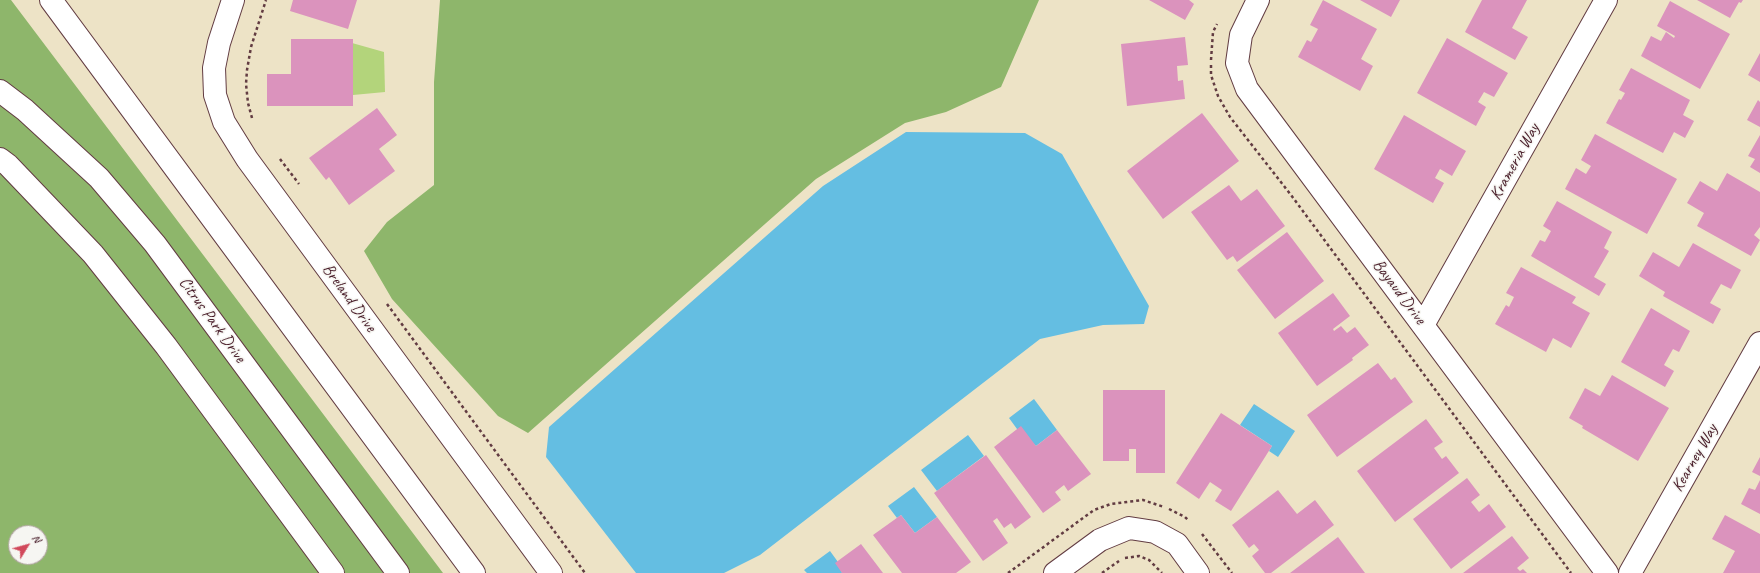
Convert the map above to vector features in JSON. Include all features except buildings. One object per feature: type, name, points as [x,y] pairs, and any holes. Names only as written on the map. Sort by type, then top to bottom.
[{"type":"street","points":[[51,0],[474,573]]},
{"type":"street","name":"Breland Drive","points":[[233,0],[219,43],[214,68],[215,95],[224,122],[256,170],[551,573]]},
{"type":"street","name":"Bayaud Drive","points":[[1258,0],[1249,15],[1241,35],[1237,63],[1247,89],[1607,573]]},
{"type":"street","name":"Krameria Way","points":[[1423,325],[1606,0]]},
{"type":"street","name":"Citrus Park Drive","points":[[0,91],[26,110],[99,178],[155,244],[398,573]]},
{"type":"street","points":[[0,159],[8,165],[93,254],[166,346],[333,573]]},
{"type":"street","name":"Kearney Way","points":[[1630,573],[1760,343]]},
{"type":"street","points":[[1055,573],[1100,540],[1129,528],[1155,532],[1176,544],[1198,573]]},
{"type":"path","points":[[254,122],[248,102],[246,84],[247,70],[251,47],[266,0]]},
{"type":"path","points":[[276,154],[302,190]]},
{"type":"path","points":[[386,303],[585,573]]},
{"type":"path","points":[[1102,573],[1119,560],[1139,556],[1149,560],[1162,573]]},
{"type":"green space","points":[[0,0],[11,0],[443,573],[0,573]]},
{"type":"green space","points":[[440,0],[1039,0],[1001,87],[946,112],[905,123],[816,179],[528,433],[498,416],[392,299],[364,251],[387,222],[434,185],[434,82]]},
{"type":"green space","points":[[352,43],[384,52],[385,92],[353,95]]},
{"type":"water","points":[[906,132],[1025,133],[1062,154],[1149,306],[1144,324],[1103,325],[1040,339],[760,555],[724,573],[636,573],[546,457],[549,427],[823,186]]},
{"type":"water","points":[[1034,399],[1057,430],[1036,446],[1017,429],[1009,418]]},
{"type":"water","points":[[1254,404],[1295,431],[1278,457],[1269,451],[1272,446],[1240,425]]},
{"type":"water","points":[[968,435],[984,456],[937,491],[921,470]]},
{"type":"water","points":[[914,487],[937,517],[915,533],[901,515],[897,518],[888,506]]},
{"type":"water","points":[[830,551],[838,562],[842,573],[807,573],[804,570]]}]
